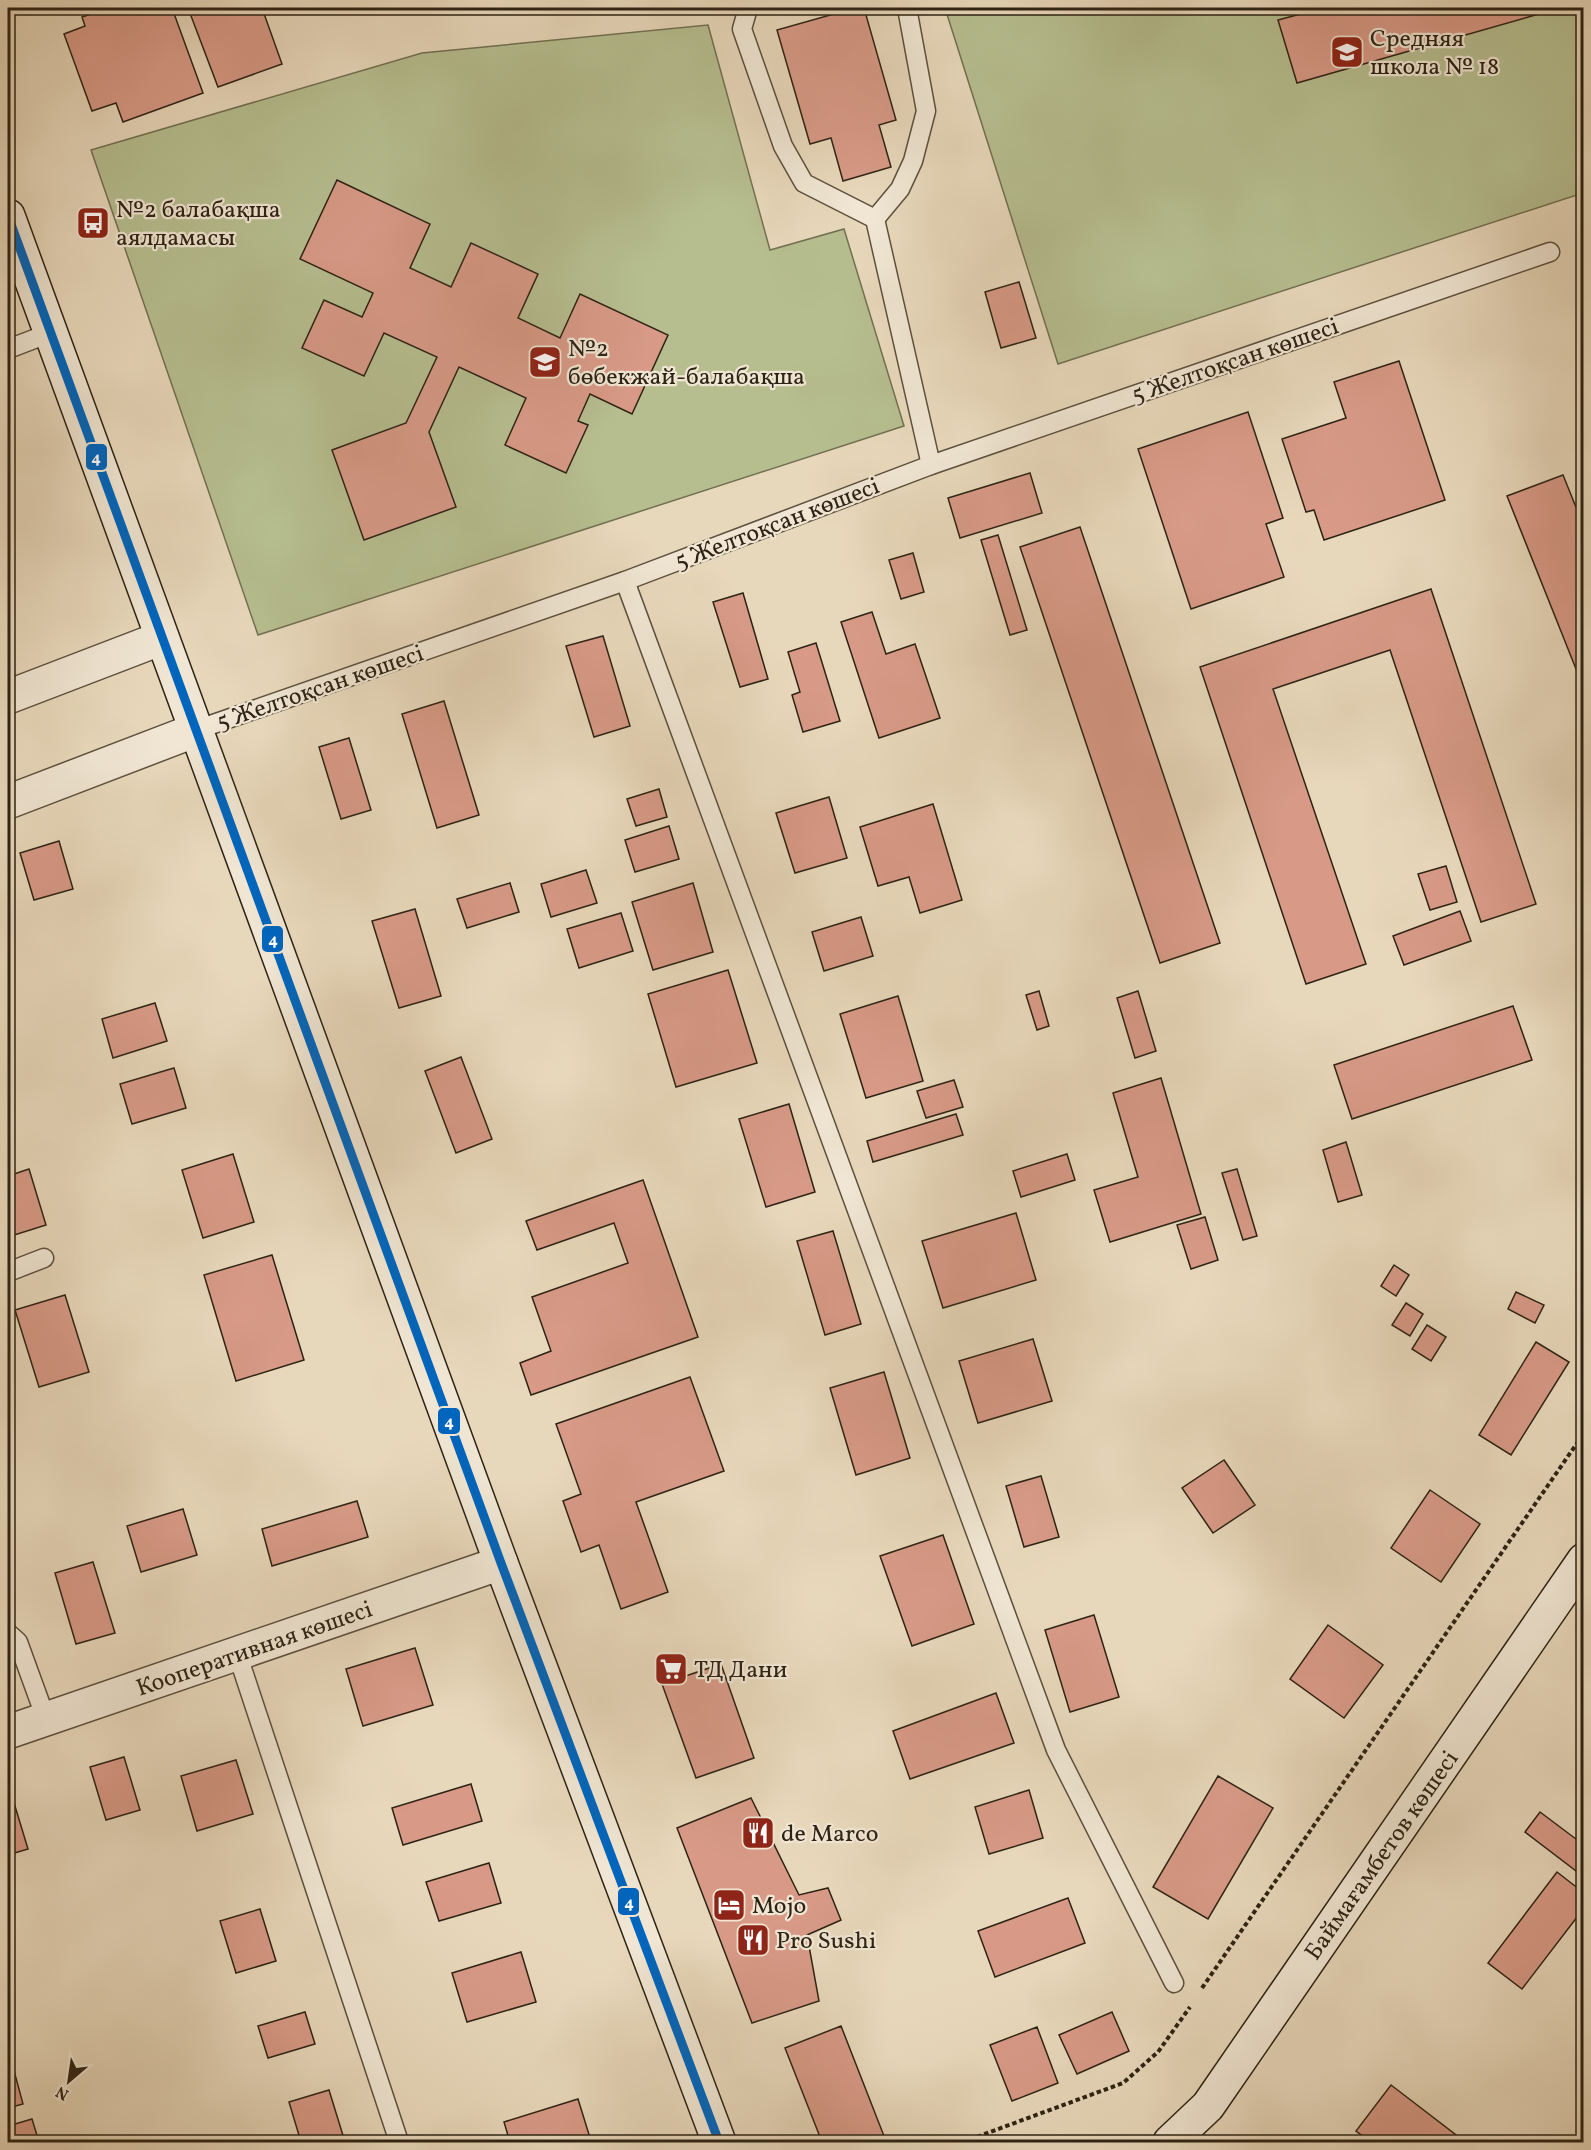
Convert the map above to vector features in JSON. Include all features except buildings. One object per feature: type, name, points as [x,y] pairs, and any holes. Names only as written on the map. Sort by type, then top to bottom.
[{"type":"street","points":[[8,216],[501,1563],[719,2142]]},
{"type":"street","points":[[8,698],[162,638]]},
{"type":"street","name":"5 Желтоқсан көшесі","points":[[8,802],[196,730]]},
{"type":"street","name":"Баймағамбетов көшесі","points":[[1170,2142],[1208,2106],[1584,1560]]},
{"type":"street","name":"Кооперативная көшесі","points":[[8,1732],[501,1563]]},
{"type":"lane","points":[[748,8],[742,29],[783,146],[804,183],[875,219]]},
{"type":"lane","points":[[875,219],[900,189],[912,161],[926,111],[907,8]]},
{"type":"lane","points":[[875,219],[931,465]]},
{"type":"lane","name":"5 Желтоқсан көшесі","points":[[196,730],[625,581],[931,465],[1550,252]]},
{"type":"lane","points":[[8,349],[50,333]]},
{"type":"lane","points":[[625,581],[1056,1750],[1174,1983]]},
{"type":"lane","points":[[8,1272],[44,1258]]},
{"type":"lane","points":[[8,1633],[18,1642],[46,1719]]},
{"type":"lane","points":[[237,1653],[399,2142]]},
{"type":"path","points":[[1201,1990],[1584,1433]]},
{"type":"path","points":[[963,2142],[1123,2083],[1158,2052],[1194,2000]]},
{"type":"green space","points":[[945,8],[1583,8],[1583,193],[1058,364]]},
{"type":"green space","points":[[708,25],[770,250],[844,229],[904,426],[258,635],[91,150],[422,53]]},
{"type":"transit line","name":"4","points":[[8,216],[501,1563],[719,2142]]},
{"type":"place","name":"Средняя школа № 18","points":[[1347,52]]},
{"type":"place","name":"№2 балабақша аялдамасы","points":[[93,223]]},
{"type":"place","name":"№2 бөбекжай-балабақша","points":[[545,362]]},
{"type":"place","name":"ТД Дани","points":[[671,1669]]},
{"type":"place","name":"de Marco","points":[[758,1833]]},
{"type":"place","name":"Mojo","points":[[729,1905]]},
{"type":"place","name":"Pro Sushi","points":[[753,1940]]}]
